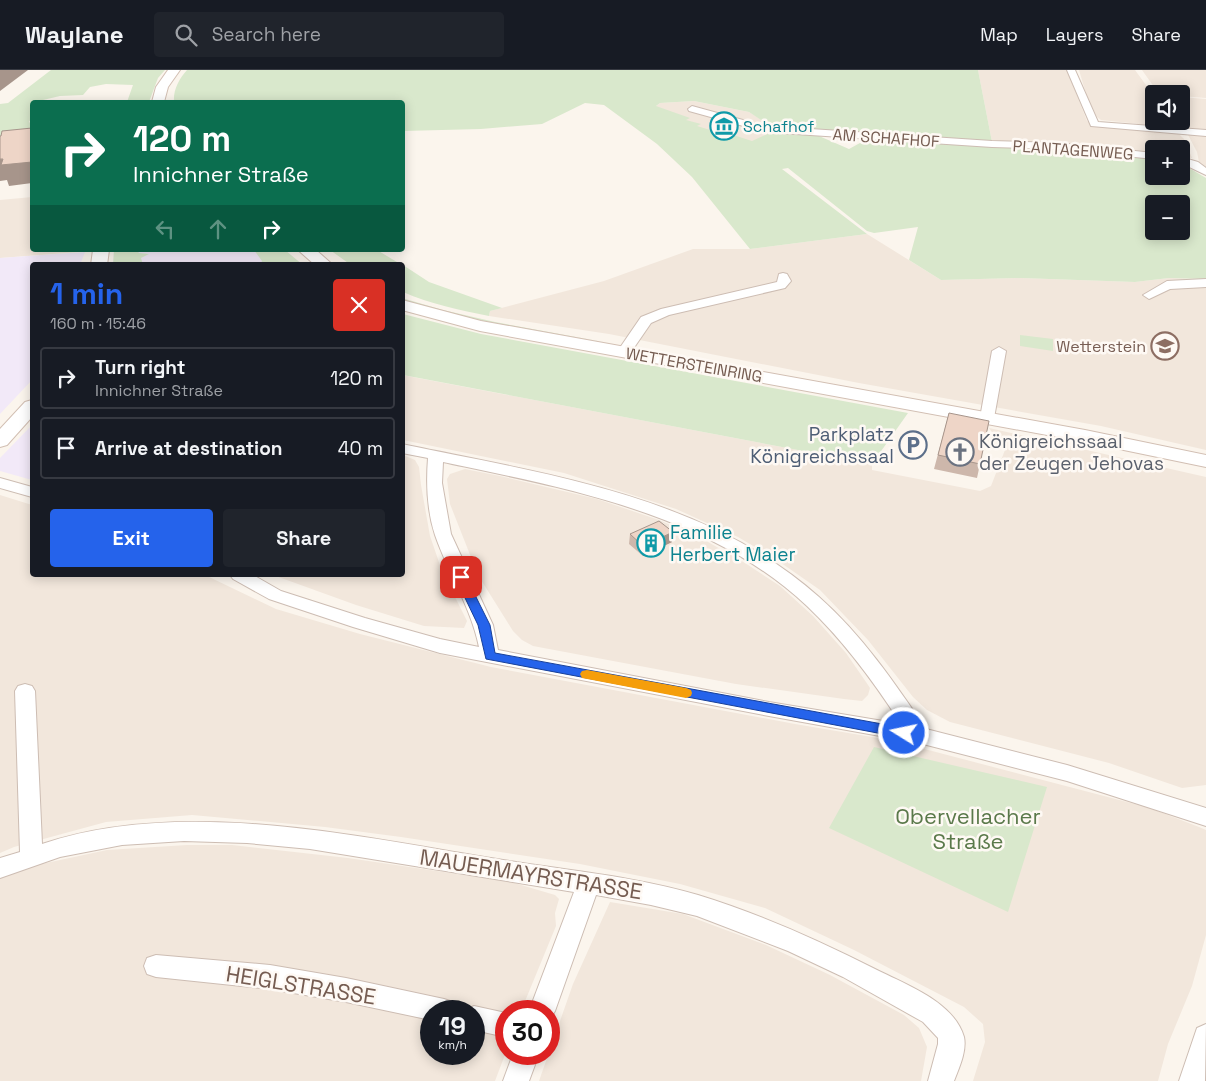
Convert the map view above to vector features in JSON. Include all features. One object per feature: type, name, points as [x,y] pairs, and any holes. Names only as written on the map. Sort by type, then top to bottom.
[{"type":"main road","points":[[159,100],[162,87],[174,70]]},
{"type":"main road","points":[[309,252],[321,262]]},
{"type":"main road","name":"WETTERSTEINRING","points":[[405,306],[462,323],[1145,447],[1206,461]]},
{"type":"main road","points":[[0,441],[30,408]]},
{"type":"street","points":[[1070,70],[1094,124],[1206,133]]},
{"type":"street","name":"AM SCHAFHOF","points":[[692,109],[765,129],[992,144]]},
{"type":"street","name":"PLANTAGENWEG","points":[[992,144],[1058,146],[1145,155]]},
{"type":"street","points":[[1190,163],[1206,172]]},
{"type":"street","points":[[624,352],[646,320],[664,312],[781,285],[785,281],[783,277]]},
{"type":"street","points":[[1150,295],[1167,285],[1206,283]]},
{"type":"street","points":[[987,418],[999,350]]},
{"type":"street","points":[[405,449],[534,475],[610,496],[713,535],[750,554],[794,584],[850,639],[876,670],[919,735]]},
{"type":"street","points":[[436,456],[434,482],[442,534],[484,625],[490,656]]},
{"type":"street","points":[[0,484],[30,492]]},
{"type":"street","points":[[243,577],[275,595],[359,624],[440,646],[769,709],[919,735],[1067,773],[1206,818]]},
{"type":"street","points":[[25,691],[31,855]]},
{"type":"street","name":"MAUERMAYRSTRASSE","points":[[0,868],[31,855],[62,846],[136,833],[232,833],[303,837],[652,893],[712,910],[800,946],[911,1001],[938,1018],[945,1024],[952,1040],[951,1051],[941,1081]]},
{"type":"street","points":[[546,1000],[588,884]]},
{"type":"street","name":"HEIGLSTRASSE","points":[[156,966],[270,977],[346,990],[420,1006]]},
{"type":"street","points":[[1192,1081],[1206,1037]]},
{"type":"street","points":[[516,1081],[522,1065]]},
{"type":"shaded area","points":[[978,70],[1067,70],[1087,121],[1094,125],[1178,133],[1184,140],[1145,140],[1145,154],[992,142]]},
{"type":"shaded area","points":[[1079,70],[1135,70],[1146,85],[1145,125],[1101,120],[1097,117],[1087,97]]},
{"type":"shaded area","points":[[1142,70],[1206,70],[1206,98],[1190,97],[1190,85],[1153,85]]},
{"type":"shaded area","points":[[1190,98],[1206,99],[1206,130],[1190,129]]},
{"type":"shaded area","points":[[694,101],[749,112],[777,130],[753,142],[639,119],[660,103]]},
{"type":"shaded area","points":[[1187,133],[1206,135],[1206,168],[1199,162],[1197,152]]},
{"type":"shaded area","points":[[30,197],[30,252],[78,252],[0,258],[0,200]]},
{"type":"shaded area","points":[[867,234],[941,280],[1021,278],[1135,282],[1169,278],[1206,279],[1206,450],[1101,426],[859,383],[609,334],[489,316],[490,311],[604,281],[693,249],[750,249]]},
{"type":"shaded area","points":[[85,252],[81,262],[30,262],[30,382],[0,414],[0,258]]},
{"type":"shaded area","points":[[114,252],[279,252],[291,262],[113,262]]},
{"type":"shaded area","points":[[405,376],[872,464],[872,470],[980,491],[991,486],[1005,450],[989,428],[1206,477],[1206,785],[1182,788],[1109,763],[950,722],[927,710],[913,697],[868,640],[820,590],[774,558],[738,537],[676,509],[564,473],[405,440]]},
{"type":"shaded area","points":[[30,427],[30,479],[0,471],[0,458]]},
{"type":"shaded area","points":[[405,456],[415,460],[419,467],[430,536],[442,571],[467,621],[464,628],[424,626],[356,605],[279,577],[405,577]]},
{"type":"shaded area","points":[[465,469],[597,499],[659,520],[701,538],[780,586],[813,616],[846,653],[870,688],[868,695],[862,701],[736,684],[533,646],[522,640],[513,631],[478,575],[450,504],[447,479],[450,474]]},
{"type":"shaded area","points":[[0,495],[30,504],[30,577],[209,577],[276,609],[360,634],[491,667],[890,740],[1150,808],[1206,830],[1206,935],[1192,986],[1168,1044],[1158,1081],[973,1081],[985,1042],[983,1024],[964,1007],[854,950],[765,908],[680,884],[580,864],[401,837],[325,827],[192,815],[106,822],[14,847],[0,853]]},
{"type":"shaded area","points":[[187,845],[232,845],[348,858],[511,882],[555,895],[559,899],[555,913],[556,926],[526,1000],[495,1000],[495,1065],[501,1065],[495,1081],[0,1081],[0,878],[32,866],[107,850]]},
{"type":"shaded area","points":[[610,902],[683,914],[766,945],[830,975],[904,1015],[919,1028],[927,1047],[921,1081],[539,1081],[545,1065],[560,1065],[560,1021],[573,984]]},
{"type":"green space","points":[[51,70],[165,70],[158,78],[150,100],[128,100],[133,85],[106,84],[90,87],[83,95],[30,100],[30,132],[0,136],[0,104],[8,103]]},
{"type":"green space","points":[[187,70],[978,70],[992,142],[820,132],[819,136],[849,149],[869,138],[1044,147],[1145,157],[1145,185],[1190,185],[1190,169],[1206,178],[1206,279],[1169,278],[1135,282],[1021,278],[941,280],[909,260],[918,227],[874,233],[867,231],[788,168],[782,169],[867,234],[750,249],[692,177],[657,144],[604,105],[585,103],[542,124],[481,129],[405,131],[405,100],[174,100],[176,89]],"holes":[[[694,101],[749,112],[776,130],[752,141],[697,126],[701,124],[686,120],[690,118],[656,106],[660,103]]]},
{"type":"green space","points":[[114,252],[149,254],[141,258],[142,262],[113,262]]},
{"type":"green space","points":[[255,252],[287,252],[299,262],[262,262]]},
{"type":"green space","points":[[333,252],[380,252],[397,262],[347,262]]},
{"type":"green space","points":[[405,266],[429,282],[502,308],[490,311],[489,316],[456,309],[405,293]]},
{"type":"green space","points":[[405,299],[495,322],[614,344],[476,320],[405,301]]},
{"type":"green space","points":[[405,315],[481,334],[908,413],[872,464],[405,375]]},
{"type":"green space","points":[[1020,335],[1053,339],[1053,351],[1020,346]]},
{"type":"green space","name":"Obervellacher Straße","points":[[874,747],[1047,787],[1008,912],[829,828]]},
{"type":"building","points":[[30,128],[30,162],[1,165],[3,159],[0,159],[0,136],[2,131]]},
{"type":"building","name":"Königreichssaal der Zeugen Jehovas","points":[[949,413],[989,421],[980,464],[938,455]]},
{"type":"building","points":[[659,521],[673,532],[643,546],[630,534]]},
{"type":"slow traffic","points":[[587,674],[686,693]]},
{"type":"place","name":"Schafhof","points":[[724,126]]},
{"type":"place","name":"Wetterstein","points":[[1165,346]]},
{"type":"place","name":"Parkplatz Königreichssaal","points":[[913,445]]},
{"type":"place","name":"Königreichssaal der Zeugen Jehovas","points":[[960,452]]},
{"type":"place","name":"Familie Herbert Maier","points":[[651,543]]},
{"type":"route","points":[[461,577],[484,625],[490,656],[904,733]]}]
